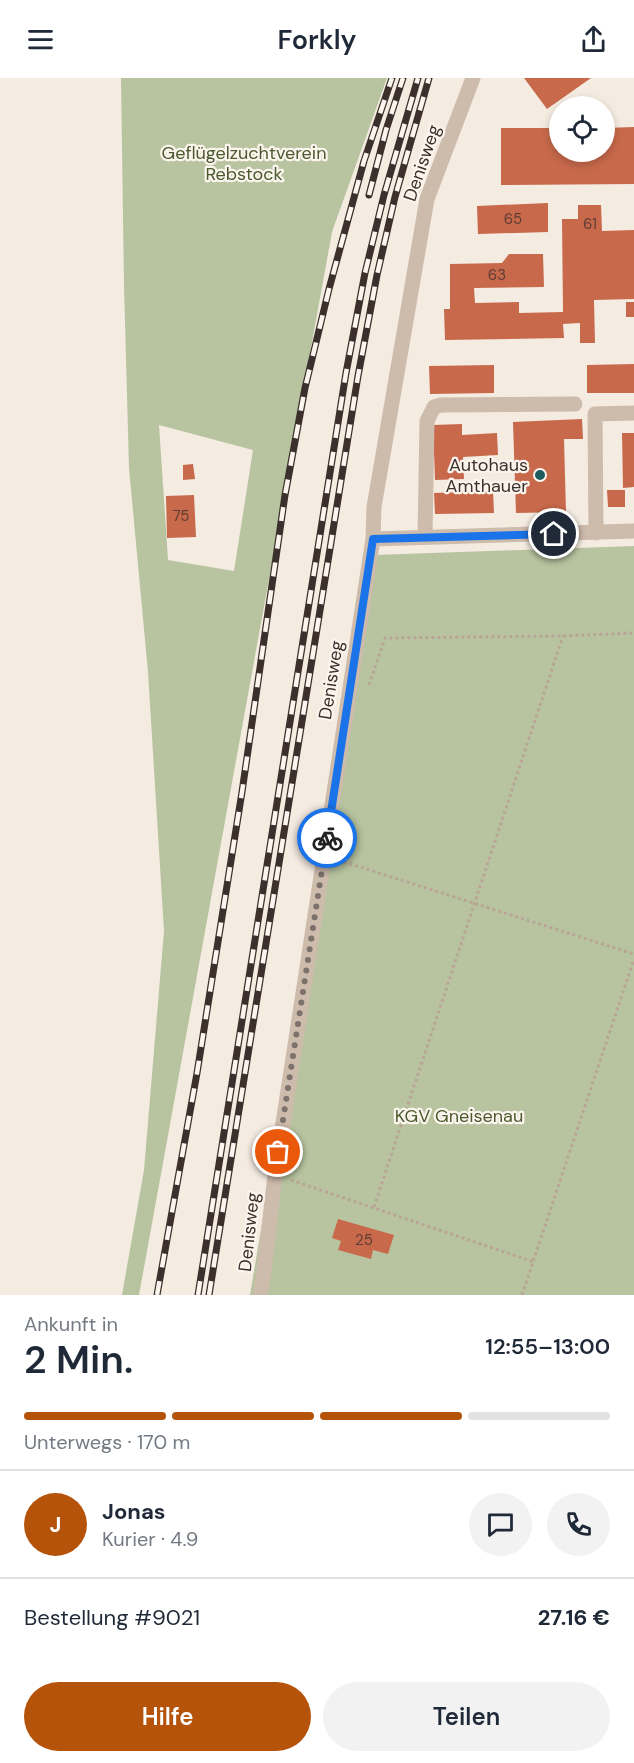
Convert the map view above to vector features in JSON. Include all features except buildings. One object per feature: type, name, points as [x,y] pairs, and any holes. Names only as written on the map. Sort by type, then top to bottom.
[{"type":"street","name":"Denisweg","points":[[260,1295],[275,1175],[373,539],[374,507],[427,199],[473,78]]},
{"type":"street","points":[[425,537],[427,421],[434,407],[441,405],[575,404]]},
{"type":"street","points":[[596,532],[595,414],[634,413]]},
{"type":"street","points":[[373,539],[634,531]]},
{"type":"path","points":[[367,690],[385,638],[634,633]]},
{"type":"path","points":[[374,1207],[563,636]]},
{"type":"path","points":[[325,855],[634,954]]},
{"type":"path","points":[[522,1295],[634,959]]},
{"type":"path","points":[[275,1175],[534,1262]]},
{"type":"green space","name":"Geflügelzuchtverein Rebstock","points":[[121,78],[387,78],[332,232],[139,1295],[122,1295],[144,1170],[164,931],[148,672],[129,468]],"holes":[[[159,425],[253,450],[234,571],[168,560]]]},
{"type":"green space","name":"KGV Gneisenau","points":[[634,546],[634,1295],[250,1295],[375,555]]},
{"type":"railway","points":[[157,1295],[197,1073],[242,792],[285,495],[305,388],[364,161],[392,78]]},
{"type":"railway","points":[[369,195],[386,130],[403,78]]},
{"type":"railway","points":[[198,1295],[346,373],[365,273],[384,195],[418,78]]},
{"type":"railway","points":[[209,1295],[358,376],[377,275],[395,197],[429,78]]},
{"type":"way so far","points":[[278,1152],[327,838]]},
{"type":"place","name":"Autohaus Amthauer","points":[[540,475]]},
{"type":"route","points":[[327,838],[373,539],[554,534]]}]
